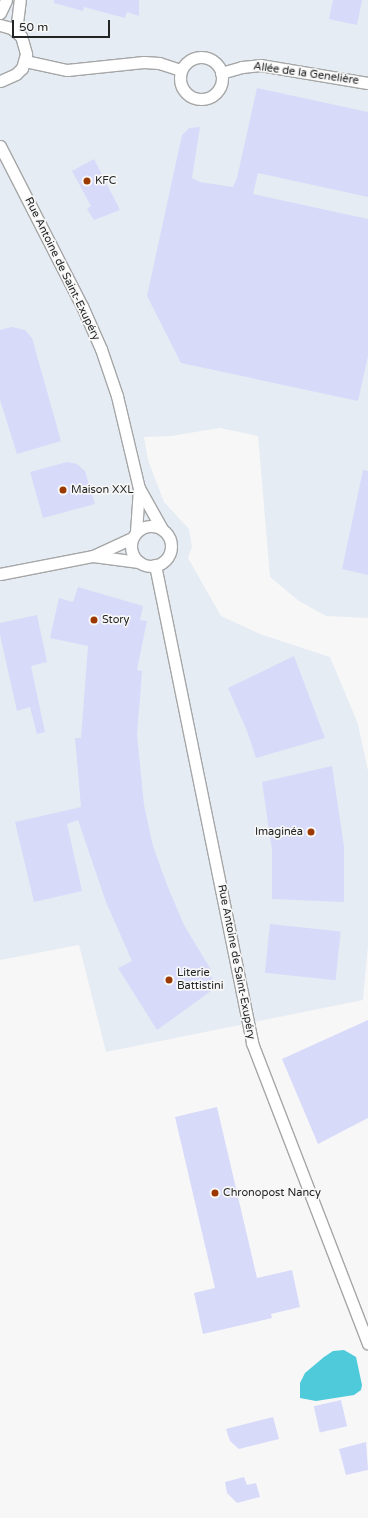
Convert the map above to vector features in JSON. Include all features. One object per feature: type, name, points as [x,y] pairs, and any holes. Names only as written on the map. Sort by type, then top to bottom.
[{"type":"street","points":[[0,13],[6,0]]},
{"type":"street","points":[[16,31],[20,0]]},
{"type":"street","points":[[0,25],[16,31],[24,42],[25,61],[16,74],[0,81]]},
{"type":"street","points":[[194,58],[206,58],[216,63],[221,73],[219,89],[212,96],[201,100],[190,97],[183,90],[180,80],[181,70],[194,58]]},
{"type":"street","points":[[25,61],[67,70],[144,62],[159,63],[181,70]]},
{"type":"street","name":"Allée de la Genelière","points":[[221,73],[242,67],[260,65],[368,83]]},
{"type":"street","name":"Rue Antoine de Saint-Exupéry","points":[[0,146],[82,306],[101,349],[117,396],[139,488],[162,529]]},
{"type":"street","name":"Rue Antoine de Saint-Exupéry","points":[[134,535],[139,488]]},
{"type":"street","points":[[0,574],[93,556],[149,526],[162,529],[169,537],[170,549],[164,560],[155,565],[93,556]]},
{"type":"street","points":[[134,535],[132,552],[139,562]]},
{"type":"street","name":"Rue Antoine de Saint-Exupéry","points":[[155,565],[252,1043],[368,1343]]},
{"type":"shaded area","points":[[0,0],[368,0],[368,618],[326,616],[299,601],[270,577],[258,436],[220,428],[171,436],[144,437],[148,460],[164,502],[189,529],[192,547],[188,558],[221,616],[260,634],[330,657],[358,724],[368,771],[368,944],[363,1000],[106,1052],[79,945],[0,960]]},
{"type":"water","points":[[344,1350],[356,1357],[362,1385],[361,1390],[354,1395],[316,1401],[300,1398],[300,1383],[305,1373],[333,1351]]},
{"type":"building","points":[[54,0],[139,0],[139,16],[127,12],[125,18],[84,7],[83,11],[54,3]]},
{"type":"building","points":[[333,0],[362,0],[357,25],[329,19]]},
{"type":"building","points":[[257,88],[368,112],[368,197],[258,173],[253,194],[368,219],[368,356],[358,401],[181,363],[147,296],[182,135],[189,128],[200,127],[192,178],[200,182],[233,187],[237,178]]},
{"type":"building","points":[[94,159],[120,210],[94,220],[87,209],[91,206],[72,171]]},
{"type":"building","points":[[12,327],[25,330],[32,338],[61,441],[17,454],[0,400],[0,330]]},
{"type":"building","name":"Maison XXL","points":[[67,462],[77,464],[85,471],[95,504],[43,518],[30,472]]},
{"type":"building","points":[[363,470],[368,471],[368,575],[342,569]]},
{"type":"building","points":[[78,587],[143,606],[140,620],[147,621],[137,670],[142,671],[137,735],[144,805],[153,846],[167,885],[184,925],[211,970],[208,972],[218,986],[157,1030],[118,968],[132,961],[106,902],[78,820],[67,824],[82,891],[34,902],[15,822],[81,807],[75,738],[81,738],[88,646],[50,638],[59,598],[73,602]]},
{"type":"building","points":[[37,615],[47,662],[31,666],[45,732],[37,734],[30,707],[17,711],[0,635],[0,623]]},
{"type":"building","points":[[294,656],[325,738],[256,758],[247,731],[228,688]]},
{"type":"building","name":"Imaginéa","points":[[332,766],[344,846],[344,902],[272,899],[272,850],[262,782]]},
{"type":"building","points":[[270,924],[341,931],[335,980],[265,973]]},
{"type":"building","points":[[368,1020],[368,1118],[318,1144],[282,1059]]},
{"type":"building","name":"Chronopost Nancy","points":[[217,1107],[257,1278],[292,1270],[300,1307],[271,1314],[272,1318],[203,1334],[194,1293],[215,1288],[175,1117]]},
{"type":"building","points":[[341,1400],[347,1426],[320,1433],[314,1406]]},
{"type":"building","points":[[273,1417],[279,1439],[239,1449],[230,1441],[226,1429]]},
{"type":"building","points":[[366,1442],[368,1470],[346,1475],[339,1449]]},
{"type":"building","points":[[244,1477],[247,1485],[256,1483],[260,1497],[237,1503],[227,1493],[225,1482]]},
{"type":"place","name":"KFC","points":[[87,181]]},
{"type":"place","name":"Maison XXL","points":[[63,490]]},
{"type":"place","name":"Story","points":[[94,620]]},
{"type":"place","name":"Imaginéa","points":[[311,832]]},
{"type":"place","name":"Literie Battistini","points":[[169,980]]},
{"type":"place","name":"Chronopost Nancy","points":[[215,1193]]}]
